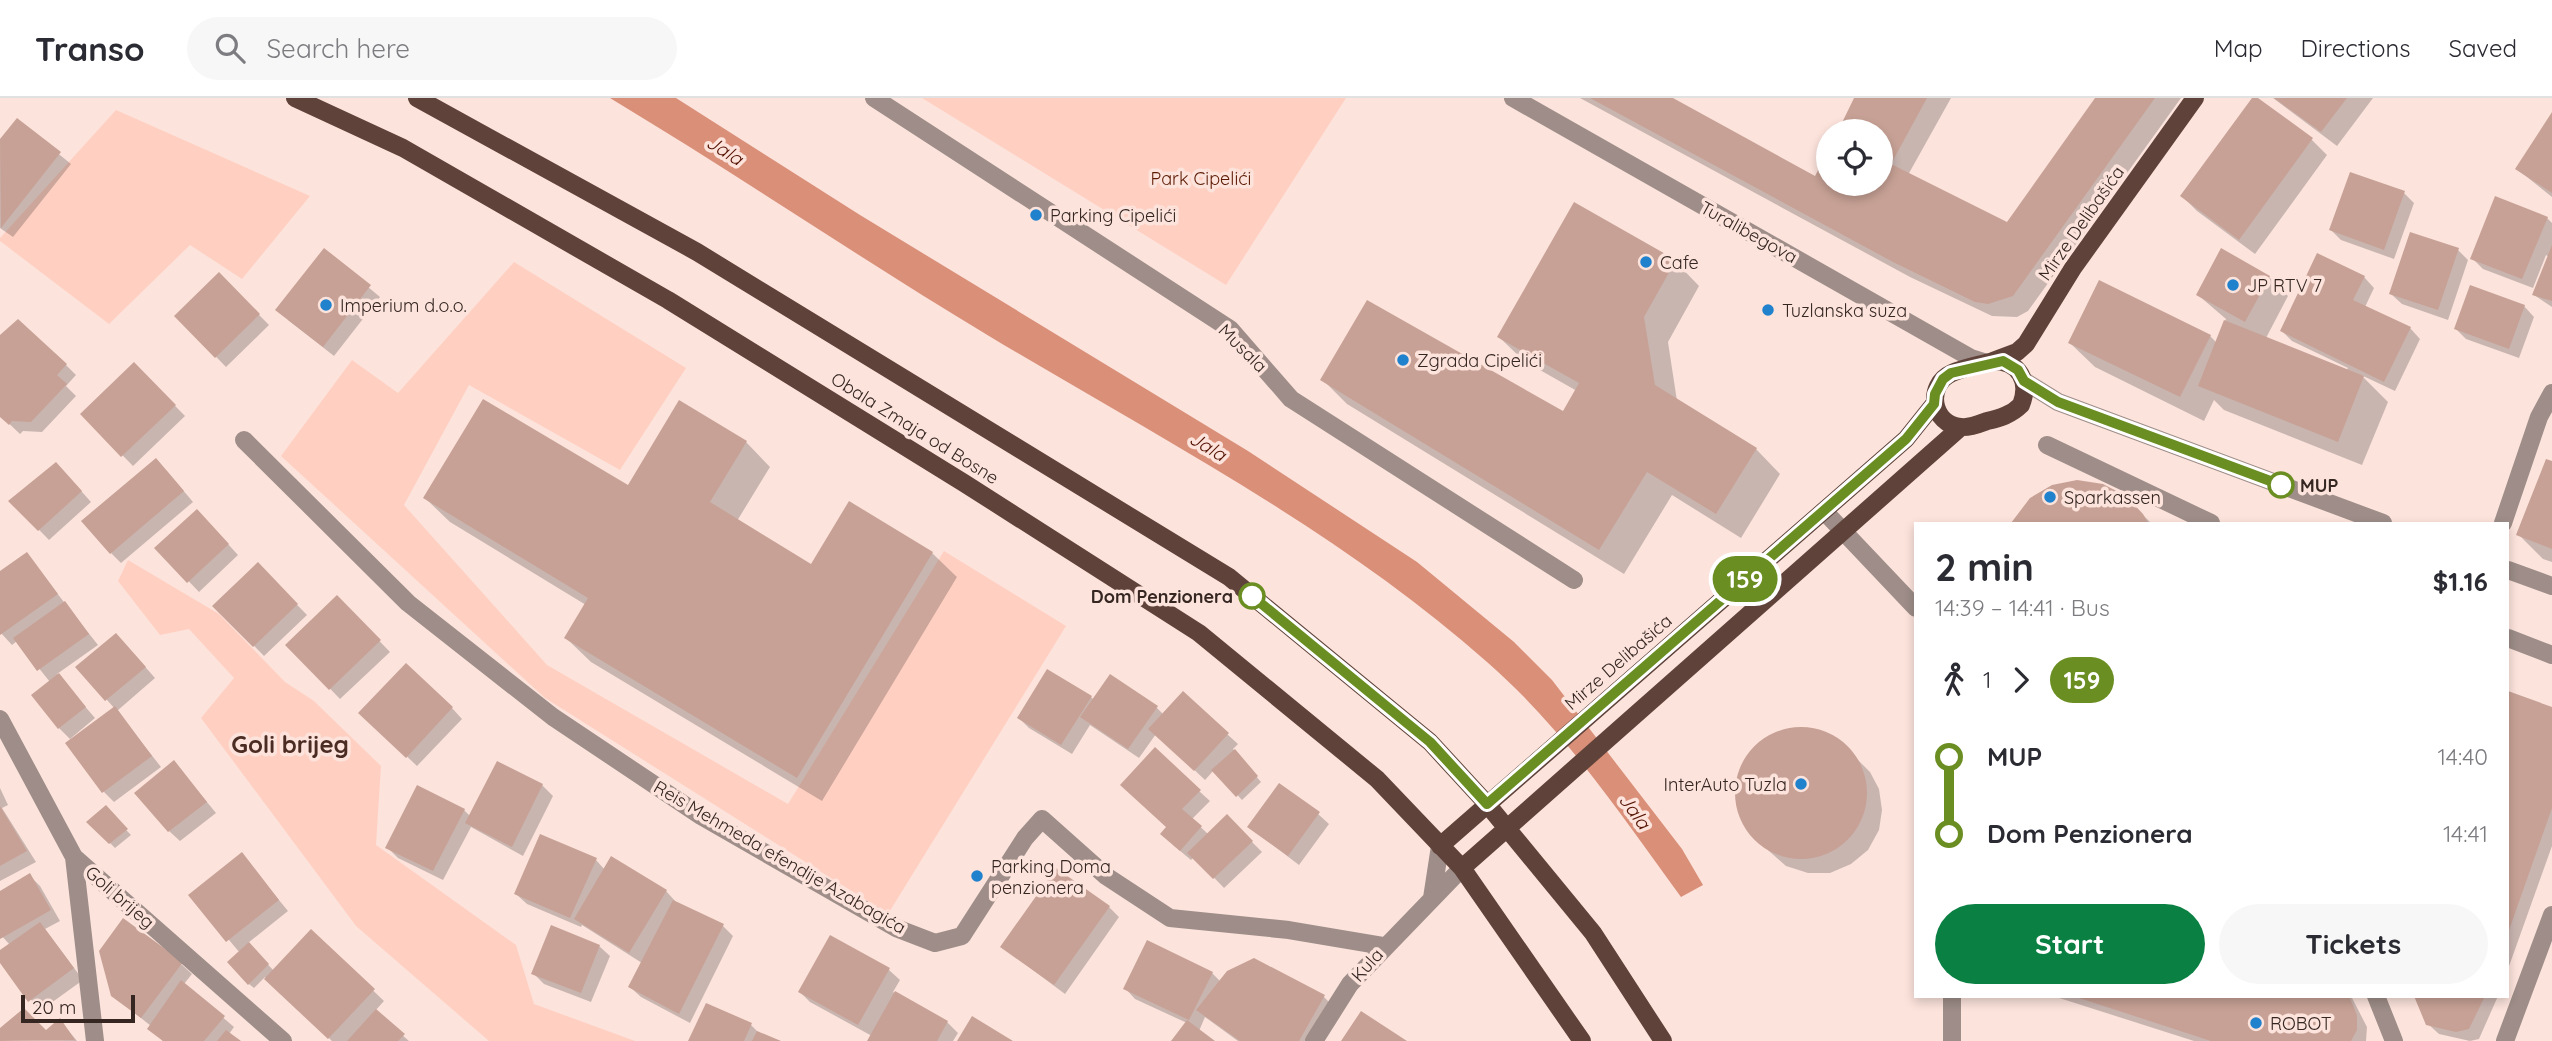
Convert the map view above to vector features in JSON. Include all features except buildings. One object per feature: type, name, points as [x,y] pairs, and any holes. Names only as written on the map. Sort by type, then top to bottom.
[{"type":"main road","name":"Obala Zmaja od Bosne","points":[[295,98],[403,148],[668,300],[964,483],[1199,634],[1377,779],[1462,868],[1582,1041]]},
{"type":"main road","name":"Obala Zmaja od Bosne","points":[[417,98],[697,252],[1228,577],[1430,742],[1487,804],[1593,933],[1663,1041]]},
{"type":"main road","name":"Mirze Delibašića","points":[[2026,344],[2073,268],[2195,98]]},
{"type":"main road","points":[[1961,428],[1944,420],[1934,404],[1935,394],[1943,379],[1951,373],[2017,352],[2026,344]]},
{"type":"main road","points":[[1462,868],[1961,428],[2005,416],[2021,405],[2025,397],[2026,344]]},
{"type":"main road","points":[[1990,362],[2011,365],[2024,379]]},
{"type":"main road","name":"Mirze Delibašića","points":[[1440,846],[1824,511],[1912,432],[1934,404]]},
{"type":"street","name":"Musala","points":[[874,98],[1230,329],[1291,398],[1574,580]]},
{"type":"street","name":"Turalibegova","points":[[1513,98],[1945,342],[1990,362]]},
{"type":"street","points":[[1943,379],[1949,362],[1945,342]]},
{"type":"street","points":[[2024,379],[2058,402],[2381,522]]},
{"type":"street","points":[[2503,522],[2539,417],[2552,393]]},
{"type":"street","points":[[2021,405],[2058,402]]},
{"type":"street","name":"Reis Mehmeda efendije Azabagića","points":[[244,440],[408,603],[532,702],[701,816],[896,928],[935,943],[962,936],[1025,838],[1042,819],[1107,876],[1170,918],[1289,930],[1384,946]]},
{"type":"street","points":[[2047,445],[2209,522]]},
{"type":"street","points":[[1824,511],[1914,606]]},
{"type":"street","points":[[2509,569],[2552,586]]},
{"type":"street","points":[[2509,639],[2552,655]]},
{"type":"street","name":"Goli brijeg","points":[[0,719],[74,857],[283,1041]]},
{"type":"street","points":[[1432,898],[1440,846]]},
{"type":"street","points":[[74,857],[95,1041]]},
{"type":"street","name":"Kula","points":[[1314,1041],[1350,984],[1462,868]]},
{"type":"street","points":[[2505,1041],[2552,915]]},
{"type":"street","points":[[1952,998],[1952,1041]]},
{"type":"street","points":[[2377,998],[2394,1041]]},
{"type":"green space","name":"Park Cipelići","points":[[922,98],[1346,98],[1226,285]]},
{"type":"green space","points":[[116,110],[310,196],[242,279],[190,245],[109,324],[0,241],[0,238]]},
{"type":"green space","points":[[514,262],[686,368],[620,470],[469,385],[404,505],[547,665],[788,804],[944,551],[1066,626],[888,914],[545,698],[281,456],[352,360],[398,393]]},
{"type":"green space","points":[[128,560],[219,614],[285,682],[314,701],[381,766],[376,845],[516,945],[534,1004],[635,1041],[489,1041],[356,926],[201,718],[234,678],[189,629],[160,635],[118,581]]},
{"type":"water","name":"Jala","points":[[610,98],[676,98],[860,215],[1248,451],[1417,562],[1514,642],[1552,680],[1682,849],[1703,885],[1681,897],[1614,804],[1541,715],[1487,662],[1430,614],[1370,570],[1246,488],[941,307]]},
{"type":"bus line","name":"159","points":[[1252,596],[1430,742],[1487,804],[1906,439],[1934,404],[1938,386],[1951,373],[1993,361],[2003,361],[2018,370],[2024,381],[2058,402],[2281,485]]},
{"type":"place","name":"Parking Cipelići","points":[[1036,215]]},
{"type":"place","name":"Cafe","points":[[1646,262]]},
{"type":"place","name":"JP RTV 7","points":[[2233,285]]},
{"type":"place","name":"Imperium d.o.o.","points":[[326,305]]},
{"type":"place","name":"Tuzlanska suza","points":[[1768,310]]},
{"type":"place","name":"Zgrada Cipelići","points":[[1403,360]]},
{"type":"place","name":"MUP","points":[[2281,485]]},
{"type":"place","name":"Sparkassen","points":[[2050,497]]},
{"type":"place","name":"Dom Penzionera","points":[[1252,596]]},
{"type":"place","name":"InterAuto Tuzla","points":[[1801,784]]},
{"type":"place","name":"Parking Doma penzionera","points":[[977,876]]},
{"type":"place","name":"ROBOT","points":[[2256,1023]]},
{"type":"district","name":"Goli brijeg","points":[[290,744]]}]
